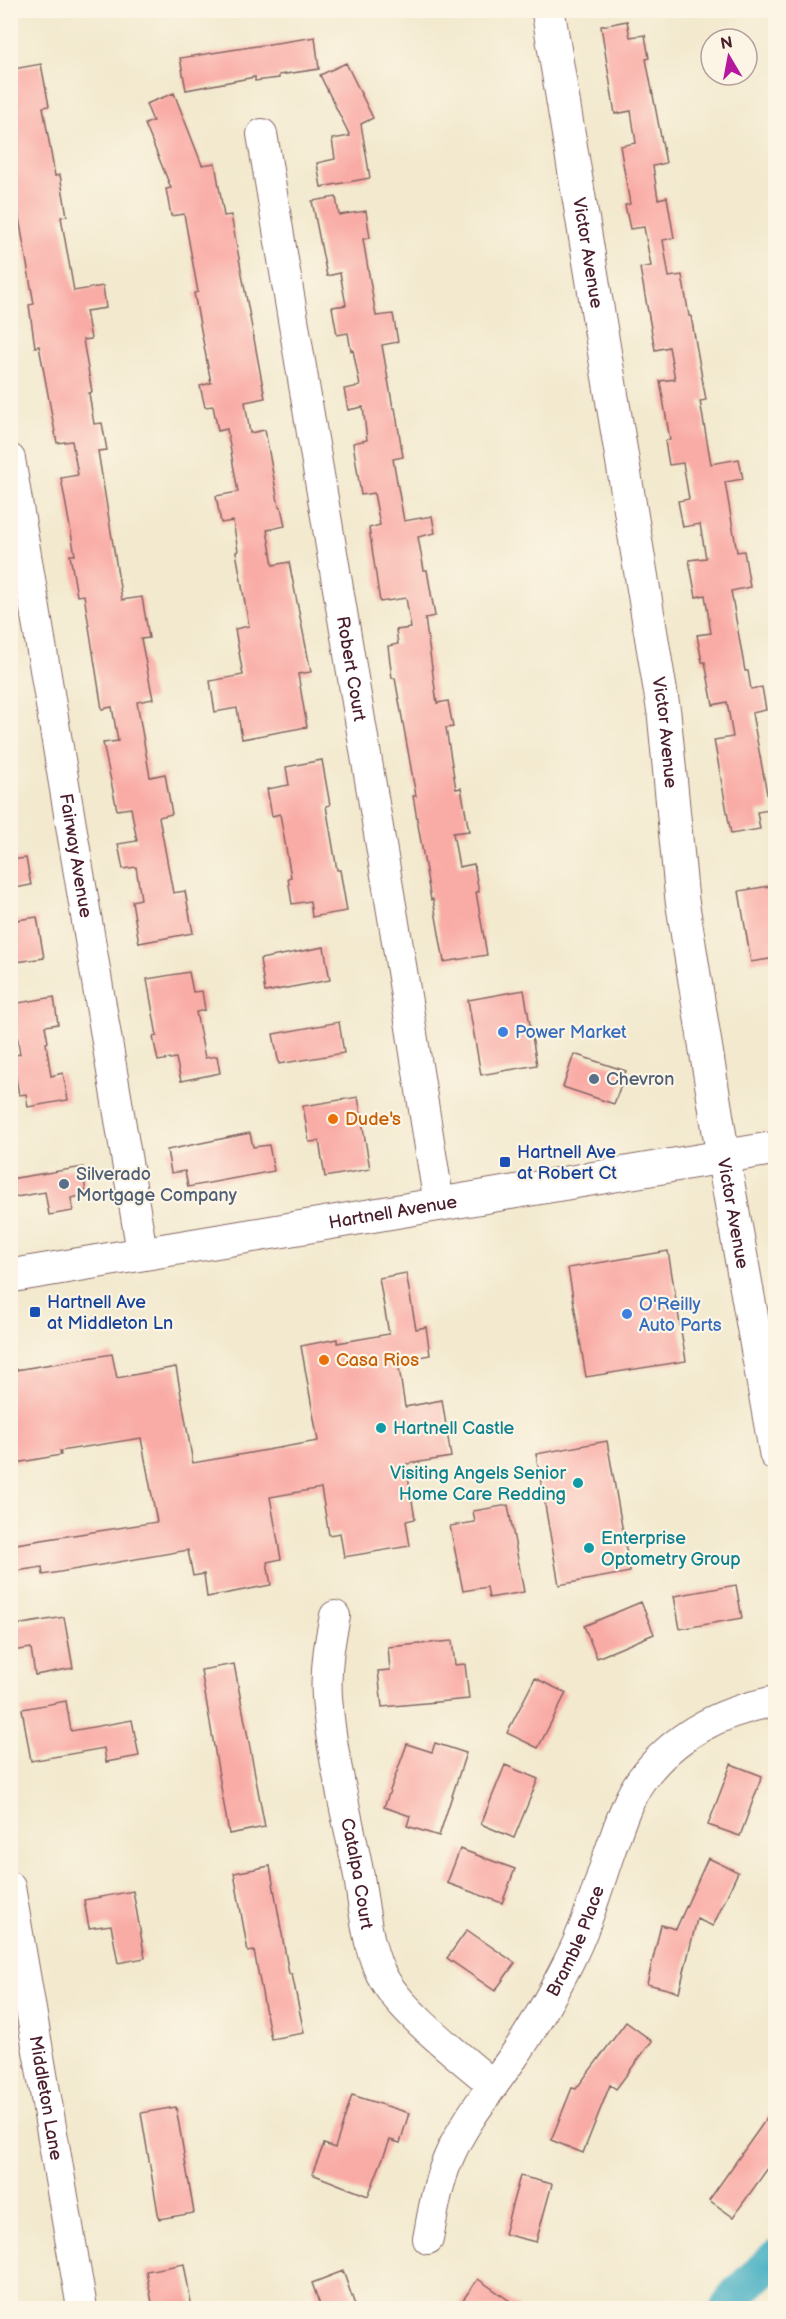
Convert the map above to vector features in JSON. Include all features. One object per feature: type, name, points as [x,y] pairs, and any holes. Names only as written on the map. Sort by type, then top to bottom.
[{"type":"main road","name":"Victor Avenue","points":[[548,10],[664,713],[682,900],[723,1156],[776,1454]]},
{"type":"main road","name":"Hartnell Avenue","points":[[10,1276],[142,1252],[776,1148]]},
{"type":"street","name":"Robert Court","points":[[262,134],[439,1204]]},
{"type":"street","name":"Fairway Avenue","points":[[10,459],[142,1252]]},
{"type":"street","name":"Catalpa Court","points":[[335,1616],[327,1657],[329,1718],[367,1923],[377,1964],[385,1982],[408,2009],[493,2085]]},
{"type":"street","name":"Bramble Place","points":[[428,2239],[435,2199],[448,2159],[480,2102],[537,2019],[570,1960],[624,1811],[641,1780],[692,1731],[730,1712],[776,1701]]},
{"type":"street","name":"Middleton Lane","points":[[10,1887],[82,2308]]},
{"type":"building","points":[[627,21],[630,37],[645,35],[649,58],[646,59],[666,163],[653,166],[658,199],[667,197],[674,238],[663,240],[669,277],[682,275],[689,316],[691,316],[706,400],[700,401],[711,464],[739,459],[743,479],[725,482],[737,552],[744,551],[750,587],[731,591],[745,671],[748,671],[751,689],[762,687],[766,710],[752,713],[770,810],[757,812],[760,829],[731,834],[714,740],[733,737],[727,702],[713,705],[705,662],[702,662],[697,635],[711,633],[705,595],[696,597],[689,560],[706,558],[700,524],[683,527],[678,501],[689,499],[683,463],[669,465],[665,441],[670,440],[660,381],[675,379],[669,347],[655,350],[640,268],[651,266],[644,227],[630,229],[625,205],[630,204],[620,146],[636,143],[631,111],[615,114],[601,26]]},
{"type":"building","points":[[315,37],[319,69],[279,75],[279,78],[255,81],[255,77],[186,90],[180,58]]},
{"type":"building","points":[[346,63],[373,118],[361,124],[370,178],[321,187],[317,163],[335,159],[332,139],[350,136],[320,75]]},
{"type":"building","points":[[41,64],[49,106],[43,107],[55,176],[60,175],[67,216],[61,217],[74,291],[103,286],[106,308],[86,311],[91,339],[83,340],[92,392],[89,393],[94,424],[102,423],[107,450],[98,451],[122,600],[142,597],[149,638],[141,639],[153,699],[137,702],[150,777],[165,774],[172,814],[159,817],[173,893],[185,891],[193,933],[139,943],[132,901],[141,899],[136,867],[123,869],[118,844],[137,841],[131,808],[117,810],[103,743],[118,741],[112,707],[102,709],[84,595],[77,596],[70,555],[75,555],[61,478],[78,475],[72,441],[57,443],[39,346],[35,347],[29,305],[34,304],[10,166],[10,85],[16,84],[13,69]]},
{"type":"building","points":[[174,93],[202,165],[215,163],[224,216],[231,215],[265,398],[245,402],[250,433],[265,430],[279,507],[281,507],[285,526],[267,530],[273,565],[289,562],[311,672],[298,674],[307,727],[242,739],[237,708],[215,712],[210,681],[243,675],[235,629],[249,626],[236,552],[238,551],[233,521],[221,523],[216,496],[238,492],[227,429],[218,431],[213,406],[205,407],[200,386],[211,383],[194,293],[198,292],[184,214],[171,216],[166,189],[171,188],[145,124],[153,121],[146,104]]},
{"type":"building","points":[[336,197],[339,215],[366,211],[370,238],[363,239],[376,316],[393,314],[398,342],[382,345],[403,457],[393,459],[404,521],[432,516],[435,533],[418,537],[424,570],[427,570],[435,616],[425,618],[437,703],[448,701],[453,727],[446,728],[456,789],[461,788],[469,831],[453,833],[459,867],[474,864],[479,892],[476,892],[487,955],[444,962],[433,899],[431,900],[413,796],[416,796],[395,678],[392,678],[388,646],[398,644],[396,630],[411,628],[406,598],[380,602],[369,528],[380,525],[374,493],[361,495],[353,443],[367,440],[363,407],[348,410],[344,389],[360,386],[348,333],[337,335],[332,307],[346,305],[340,273],[327,276],[312,201]]},
{"type":"building","points":[[322,760],[330,805],[326,806],[347,911],[312,917],[310,901],[292,904],[288,878],[291,877],[280,814],[272,816],[267,789],[289,785],[286,767]]},
{"type":"building","points":[[26,858],[31,885],[10,889],[10,860]]},
{"type":"building","points":[[776,885],[776,958],[751,962],[739,891]]},
{"type":"building","points":[[37,917],[44,958],[10,963],[10,921]]},
{"type":"building","points":[[324,947],[330,980],[265,992],[260,959]]},
{"type":"building","points":[[189,972],[193,992],[202,991],[205,1010],[196,1012],[205,1058],[217,1056],[220,1073],[181,1081],[176,1058],[158,1061],[153,1037],[157,1036],[147,979]]},
{"type":"building","name":"Power Market","points":[[524,990],[537,1065],[481,1075],[468,1000]]},
{"type":"building","points":[[54,997],[58,1024],[45,1026],[48,1042],[46,1043],[51,1076],[63,1073],[68,1100],[28,1107],[26,1094],[19,1095],[12,1056],[20,1054],[12,1004]]},
{"type":"building","points":[[339,1022],[344,1053],[279,1064],[273,1034]]},
{"type":"building","name":"Chevron","points":[[574,1054],[626,1071],[614,1104],[563,1087]]},
{"type":"building","points":[[358,1097],[370,1169],[325,1177],[319,1141],[309,1142],[303,1106]]},
{"type":"building","points":[[250,1133],[253,1147],[269,1145],[274,1171],[188,1187],[185,1171],[171,1173],[167,1150]]},
{"type":"building","name":"Silverado Mortgage Company","points":[[83,1167],[86,1195],[71,1198],[73,1211],[49,1215],[45,1192],[10,1198],[10,1179]]},
{"type":"building","name":"O'Reilly Auto Parts","points":[[668,1251],[686,1361],[586,1377],[568,1268]]},
{"type":"building","points":[[406,1273],[416,1329],[426,1327],[430,1355],[398,1361],[405,1407],[442,1400],[451,1457],[406,1464],[415,1519],[406,1521],[410,1546],[344,1557],[340,1533],[329,1535],[321,1488],[270,1497],[281,1559],[267,1562],[271,1585],[207,1597],[204,1574],[193,1576],[188,1550],[43,1575],[42,1567],[10,1572],[10,1545],[157,1522],[141,1438],[60,1451],[61,1455],[10,1464],[10,1371],[112,1354],[117,1378],[176,1367],[193,1463],[318,1441],[301,1346],[337,1339],[337,1343],[389,1334],[379,1278]]},
{"type":"building","points":[[607,1441],[630,1572],[559,1585],[536,1454]]},
{"type":"building","points":[[508,1505],[524,1592],[489,1598],[487,1587],[463,1591],[450,1526],[475,1522],[473,1511]]},
{"type":"building","points":[[736,1585],[742,1618],[680,1629],[674,1596]]},
{"type":"building","points":[[641,1602],[654,1634],[597,1658],[584,1626]]},
{"type":"building","points":[[64,1617],[73,1668],[35,1675],[31,1648],[12,1651],[10,1626]]},
{"type":"building","points":[[452,1641],[455,1665],[465,1664],[469,1699],[382,1707],[378,1671],[390,1670],[388,1647]]},
{"type":"building","points":[[234,1664],[265,1827],[229,1834],[201,1670]]},
{"type":"building","points":[[535,1678],[566,1693],[538,1748],[507,1733]]},
{"type":"building","points":[[66,1701],[71,1731],[132,1720],[139,1756],[106,1762],[104,1748],[31,1761],[22,1709]]},
{"type":"building","points":[[435,1743],[466,1753],[439,1836],[407,1826],[410,1816],[384,1807],[407,1744],[432,1752]]},
{"type":"building","points":[[731,1764],[762,1776],[740,1836],[708,1825]]},
{"type":"building","points":[[505,1765],[538,1779],[514,1838],[481,1824]]},
{"type":"building","points":[[460,1849],[515,1869],[502,1903],[447,1883]]},
{"type":"building","points":[[708,1858],[738,1872],[713,1926],[697,1919],[679,1992],[647,1984],[661,1925],[676,1929]]},
{"type":"building","points":[[270,1866],[289,1974],[292,1974],[304,2033],[271,2039],[254,1951],[248,1952],[234,1873]]},
{"type":"building","points":[[133,1891],[145,1958],[118,1963],[111,1925],[89,1928],[84,1900]]},
{"type":"building","points":[[467,1930],[515,1963],[495,1991],[447,1958]]},
{"type":"building","points":[[626,2022],[652,2041],[616,2089],[610,2085],[583,2153],[551,2140],[572,2088],[576,2089]]},
{"type":"building","points":[[352,2095],[409,2113],[400,2143],[390,2140],[368,2196],[312,2174],[324,2144],[335,2148]]},
{"type":"building","points":[[776,2105],[776,2157],[733,2217],[709,2200]]},
{"type":"building","points":[[176,2107],[194,2213],[159,2219],[141,2113]]},
{"type":"building","points":[[520,2176],[552,2184],[536,2242],[504,2234]]},
{"type":"building","points":[[184,2264],[192,2308],[153,2308],[146,2271]]},
{"type":"building","points":[[343,2271],[356,2308],[321,2308],[312,2283]]},
{"type":"building","points":[[478,2279],[520,2308],[457,2308]]},
{"type":"waterway","points":[[728,2308],[737,2294],[776,2257]]},
{"type":"place","name":"Power Market","points":[[503,1032]]},
{"type":"place","name":"Chevron","points":[[594,1079]]},
{"type":"place","name":"Dude's","points":[[333,1119]]},
{"type":"place","name":"Hartnell Ave at Robert Ct","points":[[505,1162]]},
{"type":"place","name":"Silverado Mortgage Company","points":[[64,1184]]},
{"type":"place","name":"Hartnell Ave at Middleton Ln","points":[[35,1312]]},
{"type":"place","name":"O'Reilly Auto Parts","points":[[627,1314]]},
{"type":"place","name":"Casa Rios","points":[[324,1360]]},
{"type":"place","name":"Hartnell Castle","points":[[381,1428]]},
{"type":"place","name":"Visiting Angels Senior Home Care Redding","points":[[578,1483]]},
{"type":"place","name":"Enterprise Optometry Group","points":[[589,1548]]}]
